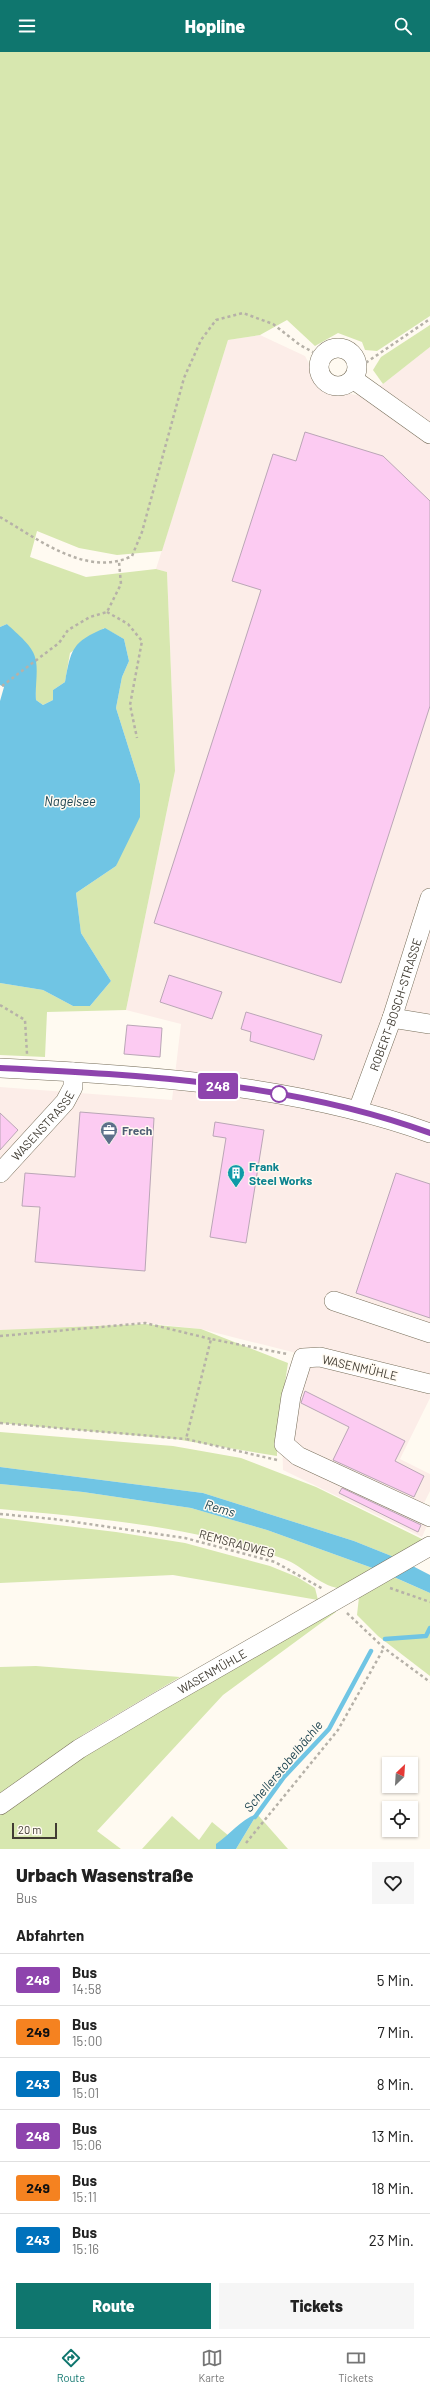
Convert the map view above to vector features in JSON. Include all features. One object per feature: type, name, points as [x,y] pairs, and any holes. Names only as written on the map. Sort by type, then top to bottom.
[{"type":"street","points":[[356,373],[342,386],[330,384],[320,375],[319,362],[322,357],[332,349],[344,349],[354,356],[356,373],[430,434]]},
{"type":"street","name":"ROBERT-BOSCH-STRASSE","points":[[358,1110],[392,1018],[430,898]]},
{"type":"street","points":[[392,1018],[430,1024]]},
{"type":"street","name":"WASENSTRASSE","points":[[0,1068],[73,1072],[240,1088],[296,1096],[358,1110],[430,1134]]},
{"type":"street","name":"WASENSTRASSE","points":[[0,1173],[65,1102],[73,1087],[73,1072]]},
{"type":"street","points":[[334,1301],[430,1333]]},
{"type":"street","name":"WASENMÜHLE","points":[[303,1358],[320,1357],[430,1384]]},
{"type":"street","points":[[303,1358],[291,1396],[284,1444],[298,1456],[430,1517]]},
{"type":"street","name":"WASENMÜHLE","points":[[0,1805],[80,1749],[158,1702],[427,1548]]},
{"type":"path","points":[[0,517],[60,551],[101,564],[119,562],[132,556],[142,532],[184,378],[201,340],[216,320],[243,313],[273,324],[300,345],[322,357]]},
{"type":"path","points":[[356,373],[430,319]]},
{"type":"path","points":[[2,686],[59,643],[68,630],[90,617],[106,612],[121,584],[119,562]]},
{"type":"path","points":[[106,612],[128,624],[142,641],[130,705],[137,738]]},
{"type":"path","points":[[0,1005],[25,1020],[29,1069]]},
{"type":"path","points":[[0,1336],[145,1323],[210,1339],[303,1358]]},
{"type":"path","points":[[186,1439],[210,1339]]},
{"type":"path","points":[[0,1423],[186,1439],[276,1460],[298,1456]]},
{"type":"path","name":"REMSRADWEG","points":[[0,1514],[54,1519],[185,1538],[275,1562],[320,1586],[384,1648],[430,1682]]},
{"type":"path","points":[[386,1586],[430,1602]]},
{"type":"path","points":[[246,1843],[338,1730],[384,1648]]},
{"type":"shaded area","points":[[260,335],[305,356],[322,389],[356,395],[383,384],[430,347],[430,1398],[400,1459],[430,1474],[430,1491],[421,1509],[429,1521],[422,1537],[283,1470],[282,1435],[308,1356],[201,1329],[145,1323],[0,1336],[0,1087],[172,1100],[181,1024],[126,1010],[175,771],[167,572],[156,569],[228,340]]},
{"type":"green space","points":[[0,52],[430,52],[430,316],[377,351],[365,350],[362,342],[338,333],[315,346],[287,320],[260,335],[228,340],[162,551],[117,555],[79,548],[37,531],[30,557],[86,577],[156,569],[167,572],[175,771],[126,1010],[47,1012],[45,1057],[0,1055],[0,983],[43,990],[73,1006],[90,1006],[111,981],[81,933],[76,893],[116,866],[140,784],[116,708],[122,677],[129,661],[124,639],[104,628],[70,653],[65,682],[53,690],[53,700],[43,705],[36,700],[36,661],[7,624],[0,627]]},
{"type":"green space","points":[[430,325],[430,347],[383,384],[373,370],[381,357]]},
{"type":"green space","points":[[145,1324],[201,1329],[288,1363],[277,1435],[277,1456],[175,1439],[0,1423],[0,1330]]},
{"type":"green space","points":[[0,1432],[173,1446],[241,1458],[316,1487],[428,1542],[399,1559],[354,1541],[203,1493],[0,1467]]},
{"type":"green space","points":[[0,1484],[83,1492],[191,1508],[267,1530],[378,1570],[353,1587],[332,1587],[315,1578],[292,1562],[250,1548],[215,1539],[144,1525],[0,1509]]},
{"type":"green space","points":[[0,1518],[116,1532],[185,1543],[270,1566],[297,1577],[315,1588],[318,1600],[173,1575],[0,1583]]},
{"type":"green space","points":[[389,1575],[430,1593],[430,1676],[378,1636],[357,1615],[359,1597]]},
{"type":"green space","points":[[332,1609],[336,1612],[223,1695],[97,1831],[121,1849],[0,1849],[0,1813],[80,1754]]},
{"type":"green space","points":[[36,1666],[180,1677],[84,1734],[0,1798],[0,1667]]},
{"type":"green space","points":[[257,1814],[288,1849],[236,1849]]},
{"type":"green space","points":[[172,1816],[199,1840],[212,1822],[229,1836],[217,1844],[216,1849],[142,1849]]},
{"type":"water","name":"Nagelsee","points":[[7,624],[29,645],[35,656],[37,670],[36,700],[43,705],[53,700],[53,690],[65,682],[69,662],[75,648],[79,643],[94,633],[105,628],[124,639],[129,661],[122,677],[116,708],[140,784],[140,817],[116,866],[76,893],[81,933],[111,981],[90,1006],[73,1006],[43,990],[0,983],[0,701],[4,687],[0,685],[0,627]]},
{"type":"water","name":"Rems","points":[[0,1467],[203,1493],[354,1541],[399,1559],[430,1575],[430,1593],[378,1570],[267,1530],[191,1508],[83,1492],[0,1484]]},
{"type":"water","points":[[257,1814],[236,1849],[216,1849],[216,1844],[241,1823]]},
{"type":"building","points":[[305,432],[383,456],[430,501],[430,706],[341,983],[154,923],[261,590],[232,581],[273,454],[296,461]]},
{"type":"building","points":[[169,975],[222,992],[212,1019],[160,1002]]},
{"type":"building","points":[[246,1012],[322,1035],[314,1060],[250,1041],[251,1032],[241,1029]]},
{"type":"building","points":[[127,1025],[162,1028],[160,1057],[124,1054]]},
{"type":"building","points":[[80,1112],[154,1118],[145,1271],[35,1262],[40,1207],[22,1206],[25,1173],[75,1177]]},
{"type":"building","points":[[0,1113],[18,1130],[0,1150]]},
{"type":"building","name":"Frank Steel Works","points":[[215,1122],[264,1130],[246,1243],[210,1237],[226,1138],[213,1136]]},
{"type":"building","points":[[396,1173],[430,1184],[430,1318],[356,1293]]},
{"type":"building","points":[[305,1391],[405,1441],[395,1461],[424,1476],[414,1497],[333,1460],[349,1427],[301,1403]]},
{"type":"building","points":[[342,1488],[421,1525],[418,1532],[339,1493]]},
{"type":"waterway","name":"Schellerstobelbächle","points":[[385,1639],[426,1636],[430,1628]]},
{"type":"waterway","name":"Schellerstobelbächle","points":[[255,1817],[284,1777],[329,1729],[371,1651]]},
{"type":"bus line","name":"248","points":[[0,1068],[157,1079],[296,1096],[358,1110],[430,1133]]},
{"type":"place","name":"Frech","points":[[109,1145]]},
{"type":"place","name":"Frank Steel Works","points":[[236,1188]]}]
